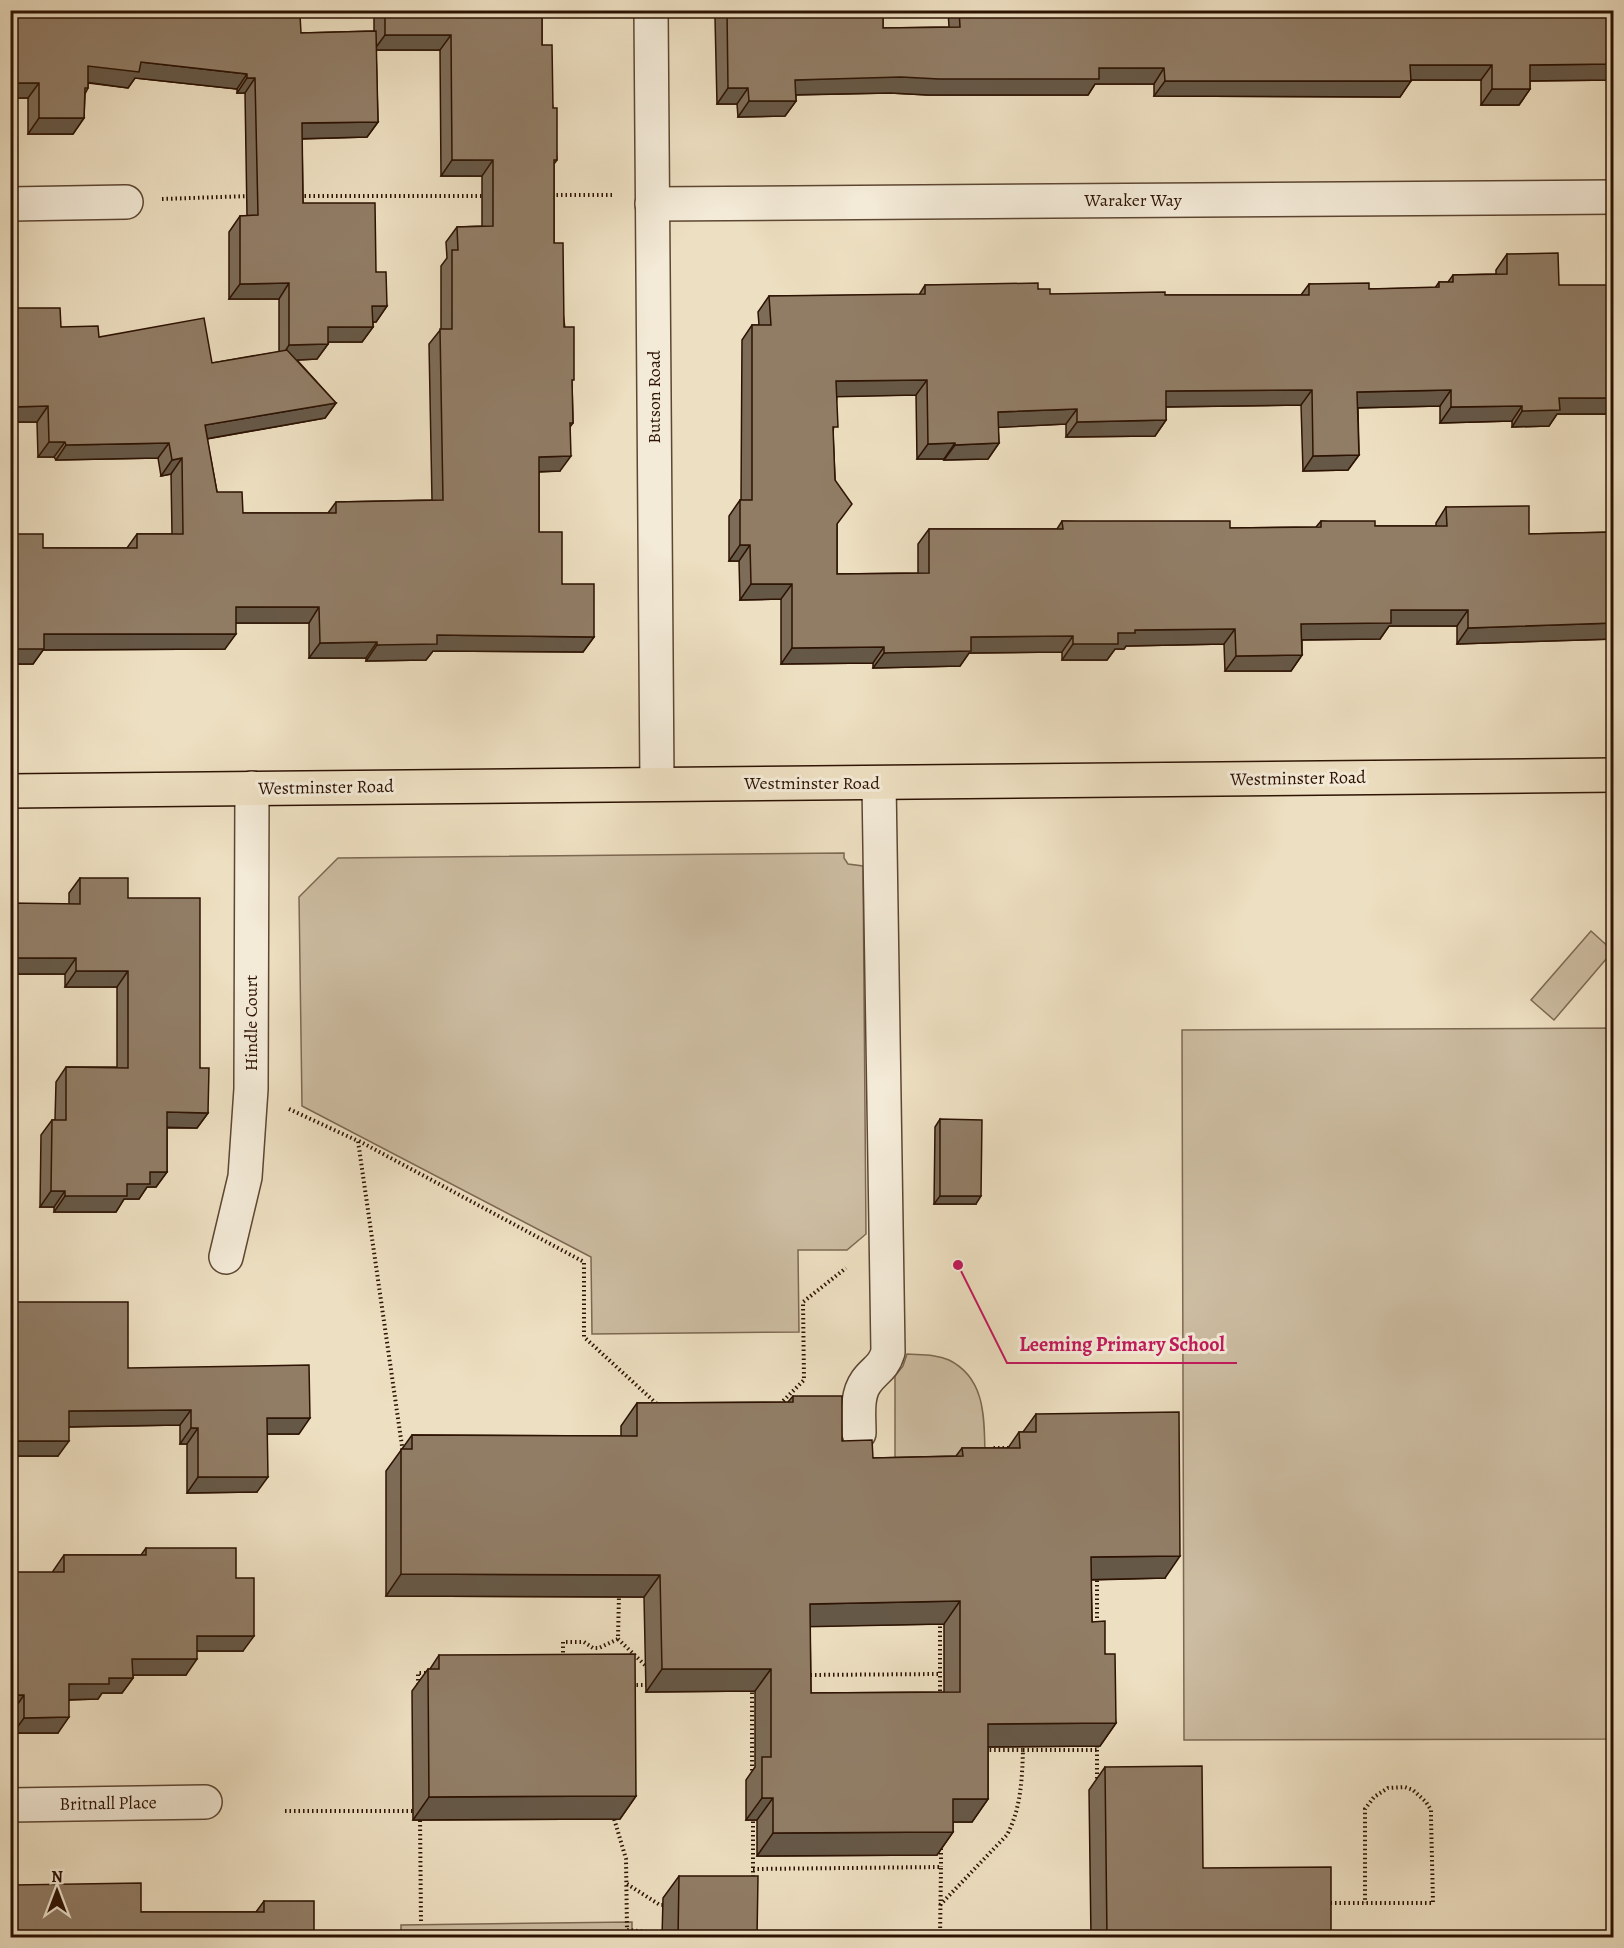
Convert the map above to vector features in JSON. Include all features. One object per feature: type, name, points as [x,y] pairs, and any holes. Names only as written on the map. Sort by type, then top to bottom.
[{"type":"main road","name":"Westminster Road","points":[[10,791],[1614,775]]},
{"type":"street","name":"Butson Road","points":[[651,10],[657,784]]},
{"type":"street","name":"Waraker Way","points":[[652,204],[1614,197]]},
{"type":"street","points":[[10,204],[126,202]]},
{"type":"street","points":[[859,1433],[862,1388],[867,1379],[883,1365],[888,1352],[879,783]]},
{"type":"street","name":"Hindle Court","points":[[226,1257],[245,1177],[251,1089],[252,788]]},
{"type":"street","name":"Britnall Place","points":[[10,1805],[205,1802]]},
{"type":"path","points":[[299,196],[490,195]]},
{"type":"path","points":[[550,195],[615,195],[652,204]]},
{"type":"path","points":[[180,197],[251,196]]},
{"type":"path","points":[[286,1107],[358,1141],[584,1262],[584,1336],[662,1410]]},
{"type":"path","points":[[358,1141],[403,1455]]},
{"type":"path","points":[[774,1410],[804,1380],[803,1302]]},
{"type":"path","points":[[993,1458],[993,1448],[1016,1448]]},
{"type":"path","points":[[1097,1631],[1097,1575],[1108,1575]]},
{"type":"path","points":[[609,1594],[629,1594]]},
{"type":"path","points":[[619,1594],[618,1639],[649,1669]]},
{"type":"path","points":[[940,1616],[940,1705]]},
{"type":"path","points":[[563,1663],[563,1642],[584,1642],[593,1648],[599,1648],[618,1639]]},
{"type":"path","points":[[940,1648],[951,1648]]},
{"type":"path","points":[[649,1658],[649,1685]]},
{"type":"path","points":[[418,1696],[418,1673],[429,1673]]},
{"type":"path","points":[[800,1675],[940,1674]]},
{"type":"path","points":[[630,1685],[661,1685]]},
{"type":"path","points":[[752,1685],[752,1774]]},
{"type":"path","points":[[752,1727],[764,1727]]},
{"type":"path","points":[[1096,1738],[1097,1785]]},
{"type":"path","points":[[976,1750],[1096,1750]]},
{"type":"path","points":[[940,1905],[1007,1835],[1018,1805],[1023,1750]]},
{"type":"path","points":[[1319,1903],[1365,1903],[1432,1903],[1431,1810],[1413,1790],[1405,1787],[1388,1788],[1374,1797],[1365,1809],[1365,1903]]},
{"type":"path","points":[[753,1810],[753,1887]]},
{"type":"path","points":[[285,1811],[420,1811],[421,1923]]},
{"type":"path","points":[[612,1811],[626,1859],[627,1930],[660,1933]]},
{"type":"path","points":[[940,1938],[941,1844]]},
{"type":"path","points":[[753,1869],[941,1867]]},
{"type":"path","points":[[627,1884],[660,1905],[671,1905]]},
{"type":"shaded area","points":[[844,853],[848,864],[863,866],[866,1234],[847,1250],[798,1250],[799,1332],[592,1334],[591,1257],[302,1106],[299,897],[338,858]]},
{"type":"shaded area","points":[[1591,931],[1613,951],[1554,1020],[1531,1000]]},
{"type":"shaded area","points":[[1613,1028],[1613,1739],[1184,1740],[1182,1030]]},
{"type":"shaded area","points":[[907,1354],[944,1358],[961,1368],[971,1378],[981,1402],[985,1456],[895,1459],[895,1376],[903,1366]]},
{"type":"shaded area","points":[[632,1922],[632,1937],[401,1937],[401,1925]]},
{"type":"building","points":[[10,10],[246,10],[245,16],[300,15],[301,33],[376,31],[378,122],[302,123],[303,203],[375,203],[376,272],[386,272],[387,306],[372,306],[373,327],[328,327],[328,344],[289,345],[289,283],[240,284],[240,216],[258,215],[255,78],[247,78],[247,74],[141,62],[139,72],[88,66],[84,118],[39,118],[39,83],[10,83]]},
{"type":"building","points":[[385,10],[542,10],[542,45],[552,45],[553,108],[557,108],[557,160],[554,160],[554,243],[563,243],[564,327],[574,327],[574,380],[572,380],[573,423],[570,423],[571,456],[539,457],[539,532],[562,532],[562,584],[594,584],[594,637],[437,635],[437,644],[320,643],[319,607],[236,607],[236,634],[44,634],[44,649],[10,649],[10,534],[43,534],[43,548],[137,548],[137,534],[183,534],[182,458],[172,460],[169,443],[66,445],[65,442],[49,442],[48,406],[10,407],[10,308],[60,308],[61,327],[98,326],[99,337],[204,318],[212,363],[287,350],[336,403],[205,425],[217,492],[242,492],[243,513],[336,513],[336,502],[443,500],[440,329],[452,329],[452,250],[458,250],[457,227],[493,226],[493,160],[452,160],[451,35],[385,35]]},
{"type":"building","points":[[727,10],[883,10],[883,28],[960,27],[959,10],[1614,10],[1614,64],[1530,65],[1530,89],[1492,89],[1492,65],[1410,65],[1411,81],[1165,81],[1164,68],[1099,68],[1099,79],[901,77],[795,80],[796,101],[749,101],[748,88],[728,88]]},
{"type":"building","points":[[1558,253],[1559,285],[1611,285],[1611,293],[1614,293],[1614,398],[1559,398],[1560,410],[1522,411],[1522,406],[1451,407],[1451,390],[1357,392],[1359,455],[1313,456],[1312,390],[1166,391],[1166,420],[1077,422],[1077,409],[998,412],[999,443],[955,445],[955,443],[928,444],[927,380],[836,381],[838,427],[833,427],[835,480],[852,504],[837,524],[837,574],[929,573],[929,529],[1063,529],[1062,521],[1230,521],[1230,528],[1321,527],[1321,521],[1375,521],[1375,526],[1447,526],[1446,507],[1529,506],[1529,534],[1614,532],[1614,623],[1468,628],[1468,610],[1391,610],[1391,623],[1301,624],[1302,655],[1236,656],[1235,629],[1135,630],[1135,633],[1118,633],[1118,644],[1073,644],[1073,636],[971,637],[971,651],[884,653],[884,647],[792,648],[792,584],[751,584],[750,545],[740,545],[740,500],[752,500],[752,325],[771,325],[769,296],[925,294],[925,285],[1038,283],[1038,289],[1050,289],[1050,294],[1165,292],[1165,295],[1309,295],[1309,284],[1369,283],[1369,289],[1439,287],[1439,282],[1453,282],[1453,275],[1507,274],[1507,254]]},
{"type":"building","points":[[80,878],[128,878],[128,898],[200,898],[200,1068],[209,1068],[208,1113],[167,1112],[167,1172],[150,1172],[150,1184],[127,1184],[127,1196],[65,1196],[65,1191],[51,1191],[52,1120],[66,1120],[66,1067],[128,1068],[128,971],[76,971],[76,958],[10,958],[10,903],[80,904]]},
{"type":"building","points":[[940,1119],[982,1120],[981,1196],[940,1196]]},
{"type":"building","points":[[10,1302],[128,1302],[128,1368],[309,1365],[310,1418],[267,1418],[268,1477],[198,1477],[198,1428],[191,1428],[191,1410],[69,1411],[69,1441],[10,1441]]},
{"type":"building","points":[[793,1396],[842,1396],[842,1441],[872,1440],[873,1458],[963,1456],[962,1448],[1020,1448],[1019,1432],[1036,1432],[1036,1414],[1179,1412],[1180,1556],[1091,1557],[1092,1622],[1105,1621],[1105,1654],[1115,1654],[1116,1723],[988,1724],[988,1799],[953,1799],[953,1832],[773,1833],[773,1798],[762,1798],[762,1757],[771,1757],[771,1669],[662,1669],[660,1575],[401,1574],[401,1449],[412,1449],[412,1435],[637,1436],[637,1403],[793,1402]],"holes":[[[960,1601],[960,1692],[811,1693],[810,1604]]]},
{"type":"building","points":[[146,1548],[236,1548],[236,1578],[254,1578],[254,1636],[197,1636],[197,1659],[132,1659],[133,1678],[109,1678],[109,1684],[69,1684],[69,1717],[24,1718],[24,1695],[10,1695],[10,1572],[64,1572],[64,1555],[146,1555]]},
{"type":"building","points":[[635,1654],[636,1796],[429,1797],[428,1669],[439,1669],[439,1655]]},
{"type":"building","points":[[1202,1766],[1203,1868],[1331,1867],[1331,1938],[1107,1938],[1105,1767]]},
{"type":"building","points":[[10,1876],[14,1876],[14,1885],[141,1883],[141,1912],[264,1912],[264,1901],[314,1901],[314,1938],[10,1938]]},
{"type":"building","points":[[679,1876],[758,1876],[757,1938],[678,1938]]},
{"type":"place","name":"Leeming Primary School","points":[[958,1265]]}]
